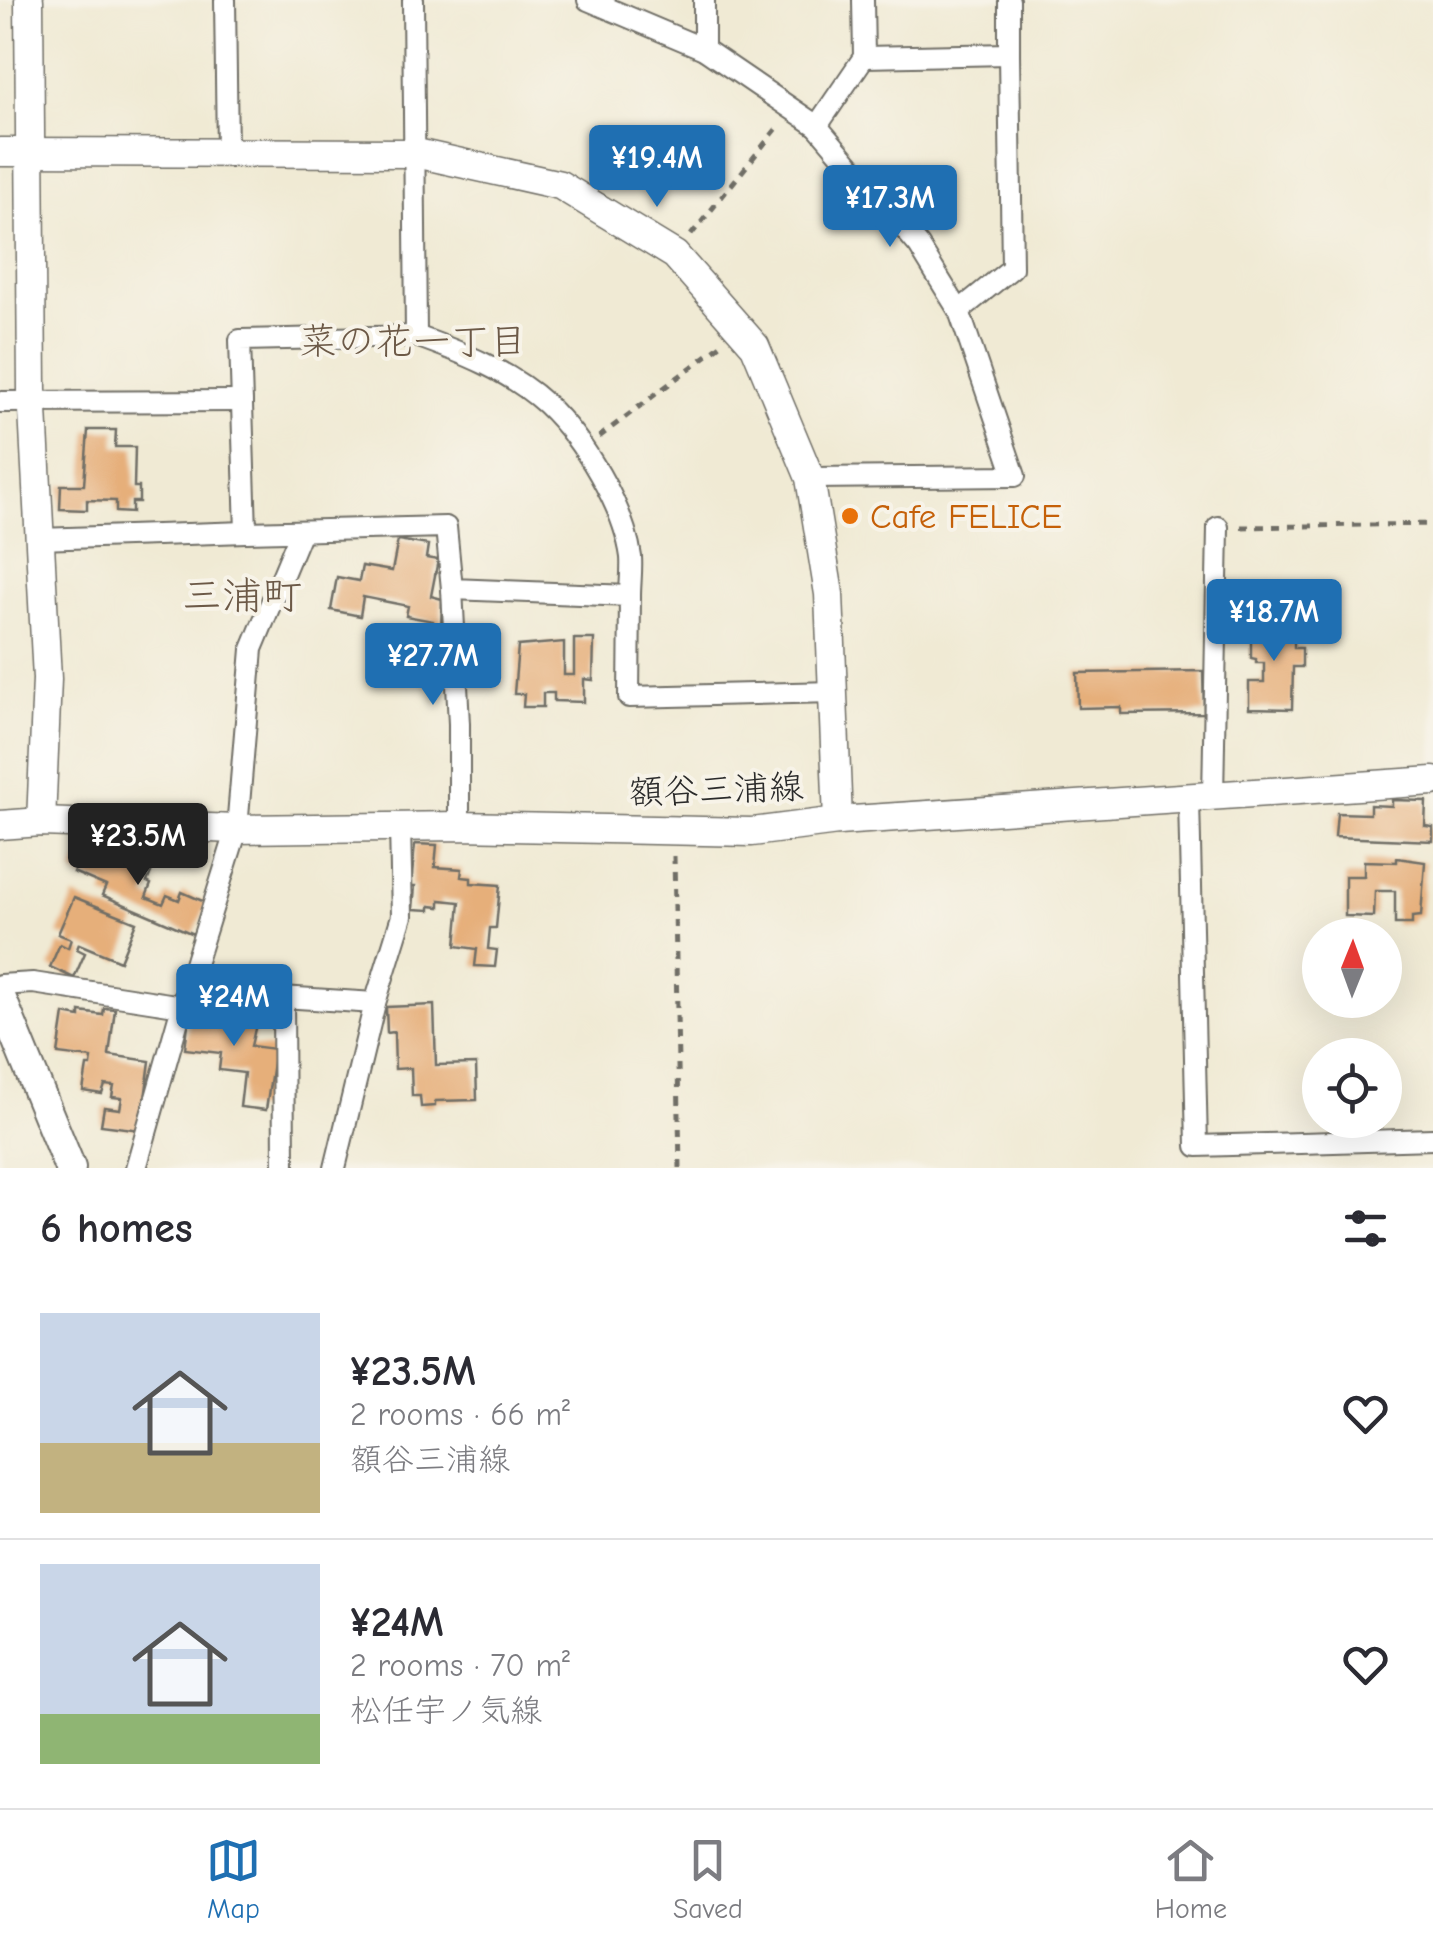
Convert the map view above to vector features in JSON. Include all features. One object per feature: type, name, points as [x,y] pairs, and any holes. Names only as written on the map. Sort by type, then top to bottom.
[{"type":"main road","points":[[0,997],[70,1168]]},
{"type":"street","points":[[30,0],[32,402],[46,678],[41,822]]},
{"type":"street","points":[[225,0],[227,153]]},
{"type":"street","points":[[413,0],[416,336]]},
{"type":"street","points":[[588,0],[704,48],[817,126],[919,246],[958,311],[1014,476],[810,478]]},
{"type":"street","points":[[704,0],[704,48]]},
{"type":"street","points":[[817,126],[864,57],[863,0]]},
{"type":"street","points":[[958,311],[1012,268],[1009,0]]},
{"type":"street","points":[[864,57],[1009,54]]},
{"type":"street","points":[[0,152],[416,153],[560,185],[675,254],[755,346],[810,478],[829,594],[838,821]]},
{"type":"street","points":[[246,532],[240,340],[416,336],[460,352],[545,403],[584,449],[605,484],[631,556],[629,697],[834,692]]},
{"type":"street","points":[[0,402],[242,401]]},
{"type":"street","points":[[39,538],[446,527],[459,724],[459,826]]},
{"type":"street","points":[[1218,527],[1201,798],[1197,1146],[1433,1140]]},
{"type":"street","points":[[136,1168],[237,828],[252,649],[301,531]]},
{"type":"street","points":[[452,589],[630,596]]},
{"type":"street","name":"額谷三浦線","points":[[0,825],[41,822],[237,828],[459,826],[752,832],[838,821],[1433,781]]},
{"type":"street","points":[[335,1168],[375,1003],[402,916],[400,827]]},
{"type":"street","points":[[0,985],[33,983],[185,998],[283,997],[375,1003]]},
{"type":"street","points":[[283,997],[284,1168]]},
{"type":"path","points":[[675,254],[792,108]]},
{"type":"path","points":[[584,449],[740,330]]},
{"type":"path","points":[[1218,527],[1433,524]]},
{"type":"path","points":[[674,832],[680,1168]]},
{"type":"building","points":[[88,430],[116,430],[115,447],[135,447],[134,487],[139,487],[139,502],[132,502],[132,513],[116,512],[116,501],[87,500],[87,510],[60,509],[61,485],[84,485]]},
{"type":"building","points":[[398,540],[428,545],[426,558],[438,560],[431,596],[442,599],[441,629],[432,628],[433,621],[406,616],[408,606],[363,597],[360,616],[331,610],[337,577],[359,581],[362,566],[392,571]]},
{"type":"building","points":[[1255,617],[1284,617],[1284,630],[1294,630],[1294,648],[1302,648],[1302,667],[1293,667],[1292,709],[1249,708],[1249,682],[1264,682],[1264,663],[1251,658],[1251,627],[1255,627]]},
{"type":"building","points":[[574,639],[594,639],[593,680],[584,679],[584,702],[554,701],[554,693],[543,693],[543,707],[523,707],[524,694],[514,694],[518,646],[564,642],[564,675],[574,675]]},
{"type":"building","points":[[1203,671],[1204,713],[1121,714],[1121,707],[1078,708],[1077,673]]},
{"type":"building","points":[[1392,800],[1426,801],[1425,826],[1433,827],[1433,841],[1335,837],[1337,813],[1370,814],[1370,805],[1392,806]]},
{"type":"building","points":[[415,844],[437,845],[435,867],[462,869],[461,877],[471,878],[471,883],[500,885],[496,928],[490,928],[488,949],[497,950],[495,967],[475,966],[477,949],[456,946],[460,902],[440,900],[440,907],[413,909]]},
{"type":"building","points":[[100,846],[125,856],[127,851],[148,865],[147,869],[152,870],[146,897],[163,904],[167,895],[179,900],[182,892],[207,903],[193,934],[102,895],[106,886],[73,872],[81,853],[94,859]]},
{"type":"building","points":[[1397,858],[1425,862],[1421,916],[1412,917],[1412,924],[1402,924],[1402,918],[1395,918],[1395,891],[1375,891],[1374,917],[1345,916],[1345,876],[1364,876],[1364,861],[1397,862]]},
{"type":"building","points":[[74,897],[136,922],[120,961],[79,944],[77,949],[85,953],[74,978],[50,967],[60,944],[68,948],[71,939],[58,934]]},
{"type":"building","points":[[237,1002],[254,1004],[252,1019],[257,1020],[251,1046],[275,1049],[266,1110],[240,1107],[244,1073],[219,1070],[221,1053],[185,1049],[190,1008],[226,1012],[226,1006],[236,1007]]},
{"type":"building","points":[[434,1005],[436,1065],[476,1064],[477,1100],[435,1101],[435,1106],[421,1107],[420,1096],[412,1096],[411,1068],[395,1069],[394,1032],[387,1033],[386,1007]]},
{"type":"building","points":[[104,1008],[115,1009],[109,1055],[150,1061],[141,1130],[101,1125],[104,1107],[120,1109],[122,1098],[112,1097],[114,1086],[105,1085],[102,1094],[83,1091],[92,1058],[58,1054],[64,1014],[103,1015]]},
{"type":"place","name":"Cafe FELICE","points":[[850,516]]},
{"type":"district","name":"菜の花一丁目","points":[[413,341]]},
{"type":"district","name":"三浦町","points":[[242,595]]}]
